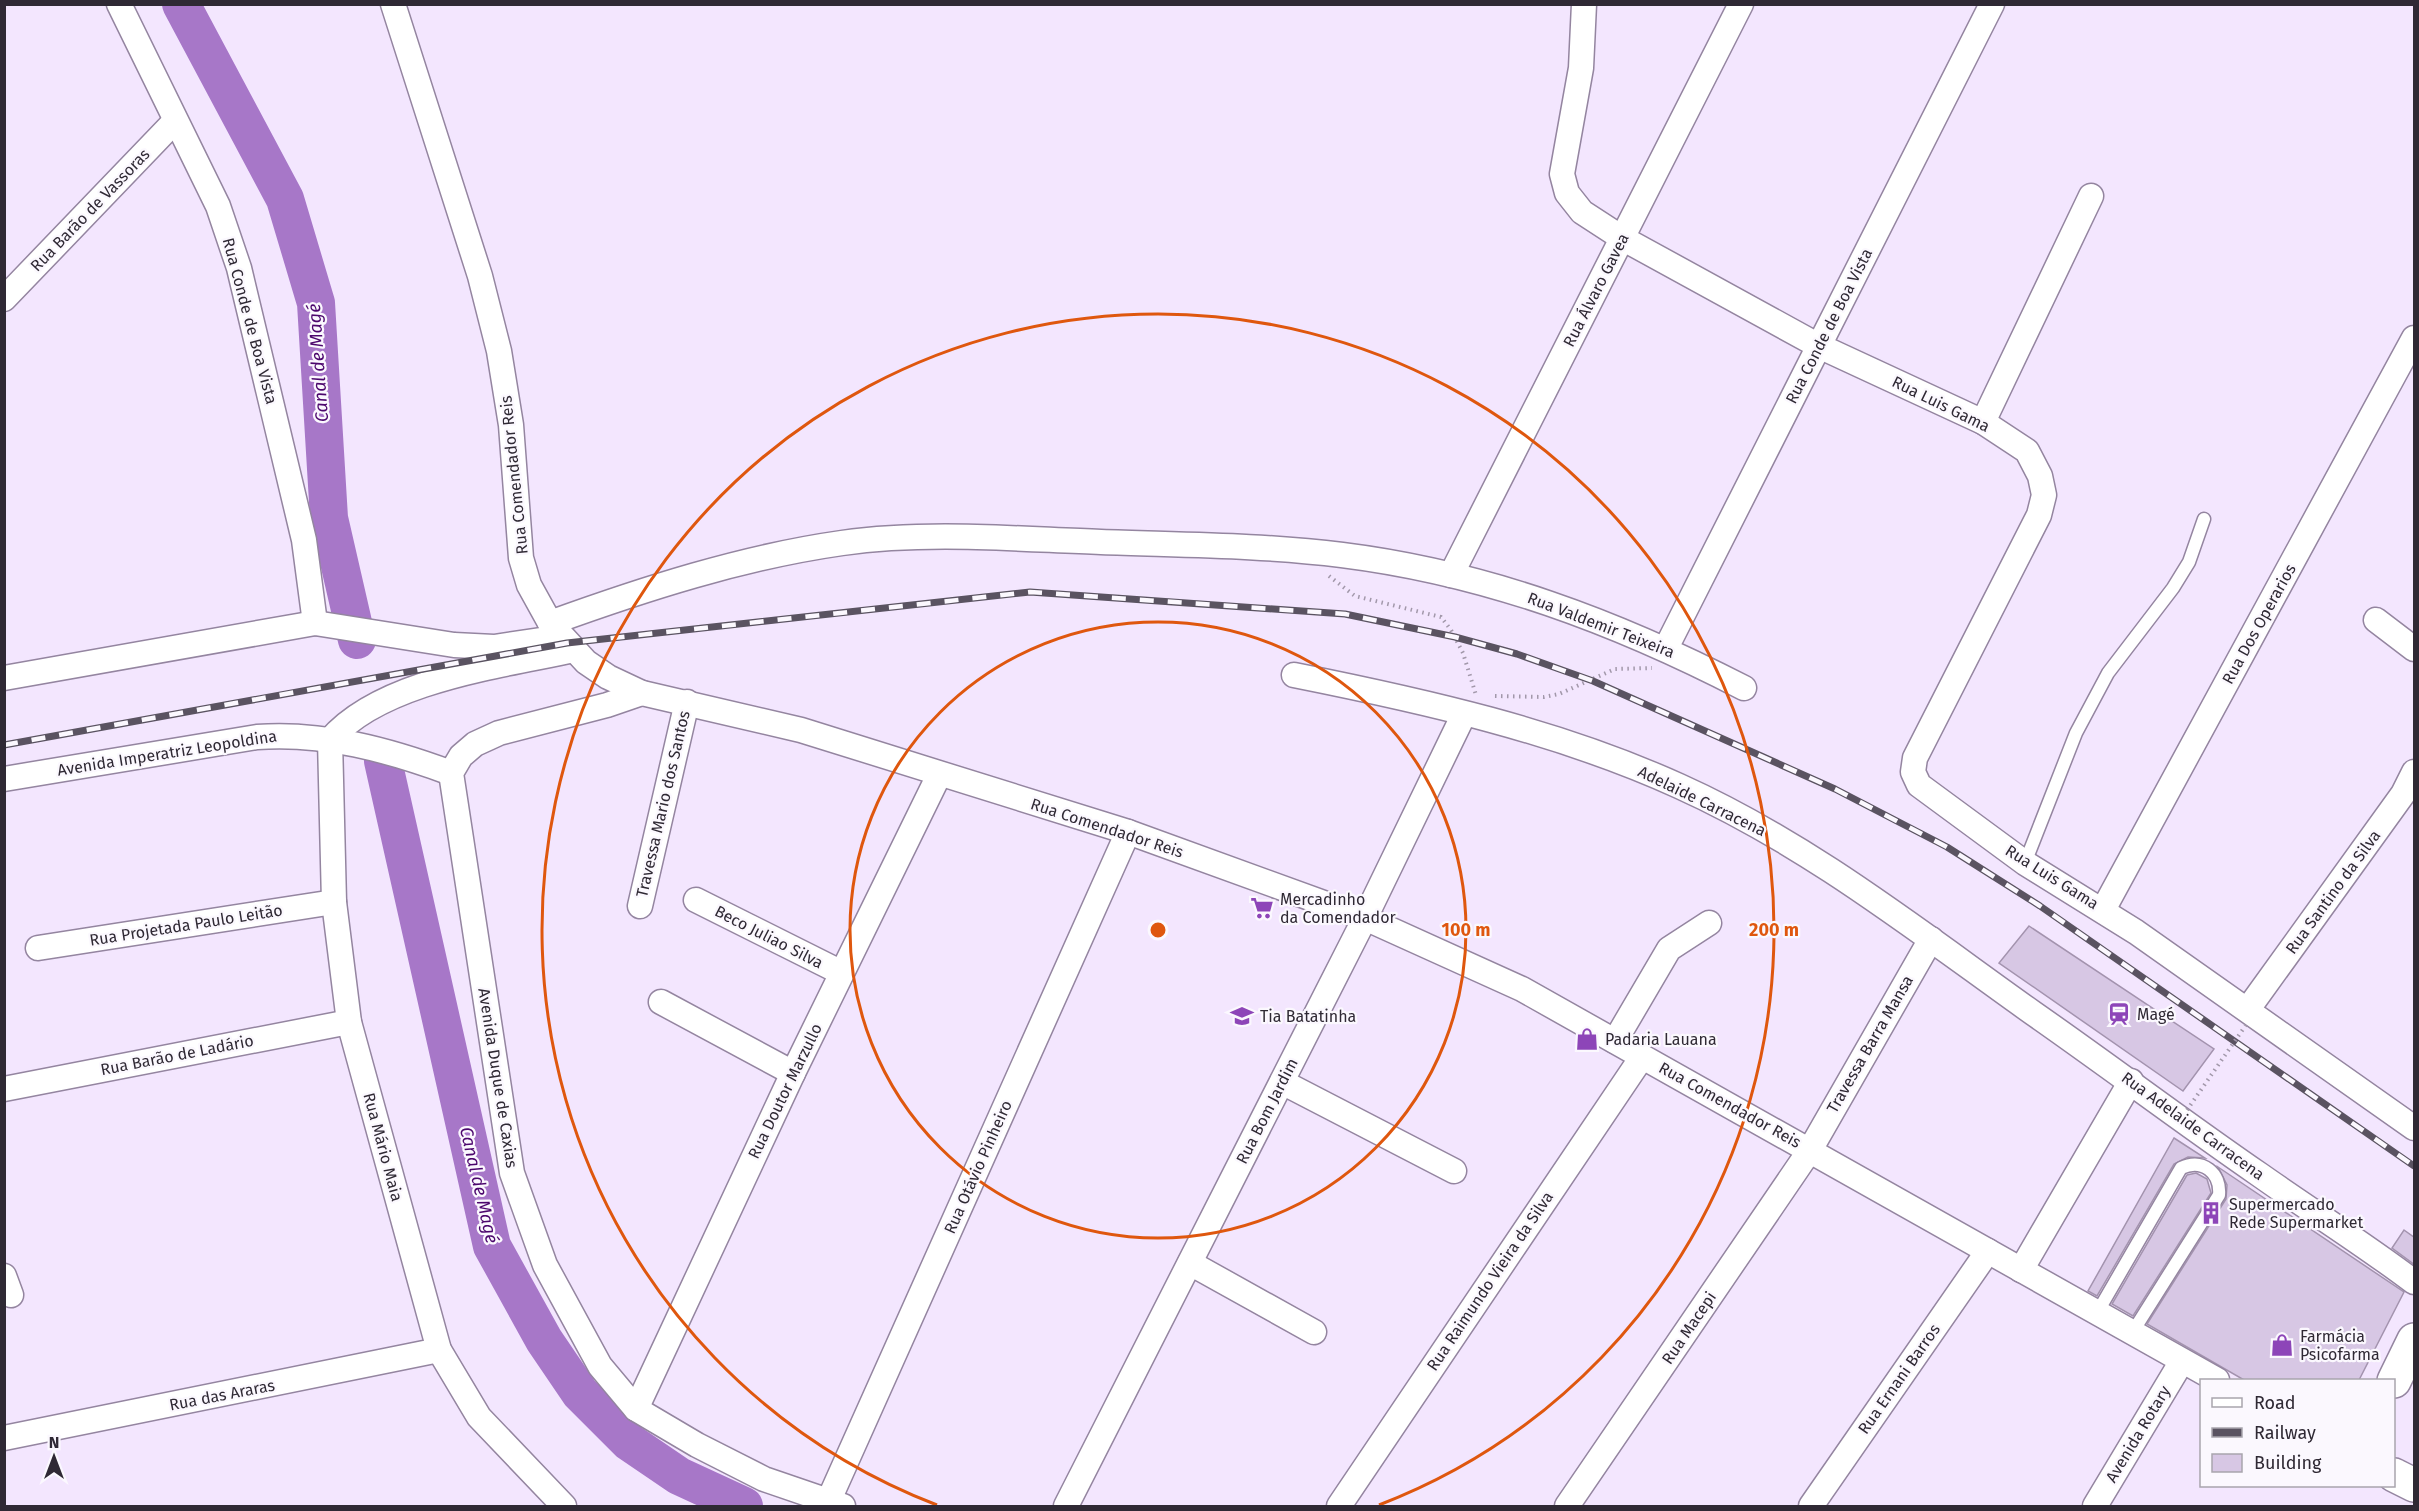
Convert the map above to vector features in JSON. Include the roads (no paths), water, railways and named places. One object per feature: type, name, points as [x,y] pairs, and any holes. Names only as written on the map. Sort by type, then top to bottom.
[{"type":"main road","points":[[2395,1379],[2415,1340]]},
{"type":"main road","points":[[2395,1475],[2415,1485]]},
{"type":"street","name":"Rua Conde de Boa Vista","points":[[119,4],[218,206],[239,268],[304,540],[315,622]]},
{"type":"street","name":"Rua Comendador Reis","points":[[393,4],[480,276],[496,340],[511,426],[521,558],[529,585],[562,637],[608,677],[642,693],[801,730],[939,775],[1128,832],[1365,918],[1522,989],[2215,1379]]},
{"type":"street","name":"Rua Luis Gama","points":[[1584,4],[1581,68],[1562,174],[1567,193],[1581,212],[1622,238],[1819,346],[1983,422],[2027,451],[2040,476],[2044,495],[2039,515],[1915,758],[1912,772],[1919,785],[2025,863],[2136,932],[2248,1016],[2415,1128]]},
{"type":"street","name":"Rua Álvaro Gavea","points":[[1451,575],[1742,4]]},
{"type":"street","name":"Rua Conde de Boa Vista","points":[[1666,648],[1992,4]]},
{"type":"street","name":"Rua Barão de Vassoras","points":[[4,298],[175,121]]},
{"type":"street","points":[[1983,422],[2091,196]]},
{"type":"street","name":"Rua Dos Operarios","points":[[2103,910],[2415,338]]},
{"type":"street","name":"Rua Valdemir Teixeira","points":[[562,637],[620,598],[709,573],[843,543],[949,536],[1301,552],[1376,560],[1451,575],[1560,607],[1666,648],[1744,688]]},
{"type":"street","points":[[2376,620],[2415,649]]},
{"type":"street","points":[[4,678],[315,622],[431,643],[494,647],[562,637]]},
{"type":"street","points":[[330,740],[344,724],[408,691],[562,637]]},
{"type":"street","name":"Adelaide Carracena","points":[[1294,675],[1470,704],[1599,754],[1715,803],[1768,832],[1851,883],[2031,1012]]},
{"type":"street","points":[[451,773],[461,756],[475,744],[499,733],[608,705],[642,693]]},
{"type":"street","name":"Travessa Mario dos Santos","points":[[640,906],[687,702]]},
{"type":"street","name":"Rua Bom Jardim","points":[[1066,1506],[1365,918],[1470,704]]},
{"type":"street","name":"Avenida Imperatriz Leopoldina","points":[[4,778],[258,737],[300,735],[414,759],[451,773]]},
{"type":"street","name":"Rua Mário Maia","points":[[330,740],[334,902],[349,1022],[439,1350],[479,1417],[564,1506]]},
{"type":"street","name":"Rua Santino da Silva","points":[[2248,1016],[2409,800],[2415,772]]},
{"type":"street","name":"Avenida Duque de Caxias","points":[[451,773],[512,1173],[545,1264],[600,1366],[636,1409],[697,1445],[764,1479],[836,1504]]},
{"type":"street","name":"Rua Doutor Marzullo","points":[[636,1409],[793,1073],[939,775]]},
{"type":"street","name":"Rua Otávio Pinheiro","points":[[836,1504],[1128,832]]},
{"type":"street","name":"Beco Juliao Silva","points":[[696,900],[842,973]]},
{"type":"street","name":"Rua Projetada Paulo Leitão","points":[[38,948],[334,902]]},
{"type":"street","points":[[1615,1041],[1670,949],[1709,923]]},
{"type":"street","name":"Travessa Barra Mansa","points":[[1810,1150],[1931,939]]},
{"type":"street","points":[[661,1002],[793,1073]]},
{"type":"street","name":"Rua Adelaide Carracena","points":[[2031,1012],[2131,1081],[2260,1176],[2352,1236],[2415,1282]]},
{"type":"street","name":"Rua Barão de Ladário","points":[[4,1089],[349,1022]]},
{"type":"street","name":"Rua Raimundo Vieira da Silva","points":[[1339,1506],[1642,1057]]},
{"type":"street","points":[[2021,1270],[2131,1081]]},
{"type":"street","points":[[1282,1082],[1454,1171]]},
{"type":"street","name":"Rua Macepi","points":[[1567,1506],[1810,1150]]},
{"type":"street","name":"Rua Ernani Barros","points":[[1811,1506],[1988,1251]]},
{"type":"street","points":[[1190,1263],[1314,1332]]},
{"type":"street","name":"Rua das Araras","points":[[4,1438],[439,1350]]},
{"type":"street","name":"Avenida Rotary","points":[[2095,1506],[2182,1361]]},
{"type":"lane","points":[[2025,863],[2076,733],[2108,673],[2173,588],[2189,562],[2204,519]]},
{"type":"lane","points":[[2097,1313],[2181,1168],[2190,1164],[2199,1164],[2216,1175],[2220,1182],[2218,1195],[2132,1333]]},
{"type":"waterway","name":"Canal de Magé","points":[[181,4],[285,199],[316,303],[329,518],[357,640]]},
{"type":"waterway","name":"Canal de Magé","points":[[383,761],[492,1246],[544,1340],[580,1393],[629,1442],[679,1476],[744,1506]]},
{"type":"railway","points":[[4,745],[567,643],[1030,592],[1345,614],[1455,637],[1517,654],[1593,681],[1835,789],[1947,847],[2040,906],[2414,1166]]},
{"type":"place","name":"Mercadinho da Comendador","points":[[1262,908]]},
{"type":"place","name":"Magé","points":[[2119,1014]]},
{"type":"place","name":"Tia Batatinha","points":[[1242,1016]]},
{"type":"place","name":"Padaria Lauana","points":[[1587,1039]]},
{"type":"place","name":"Supermercado Rede Supermarket","points":[[2211,1213]]},
{"type":"place","name":"Farmácia Psicofarma","points":[[2282,1345]]}]
